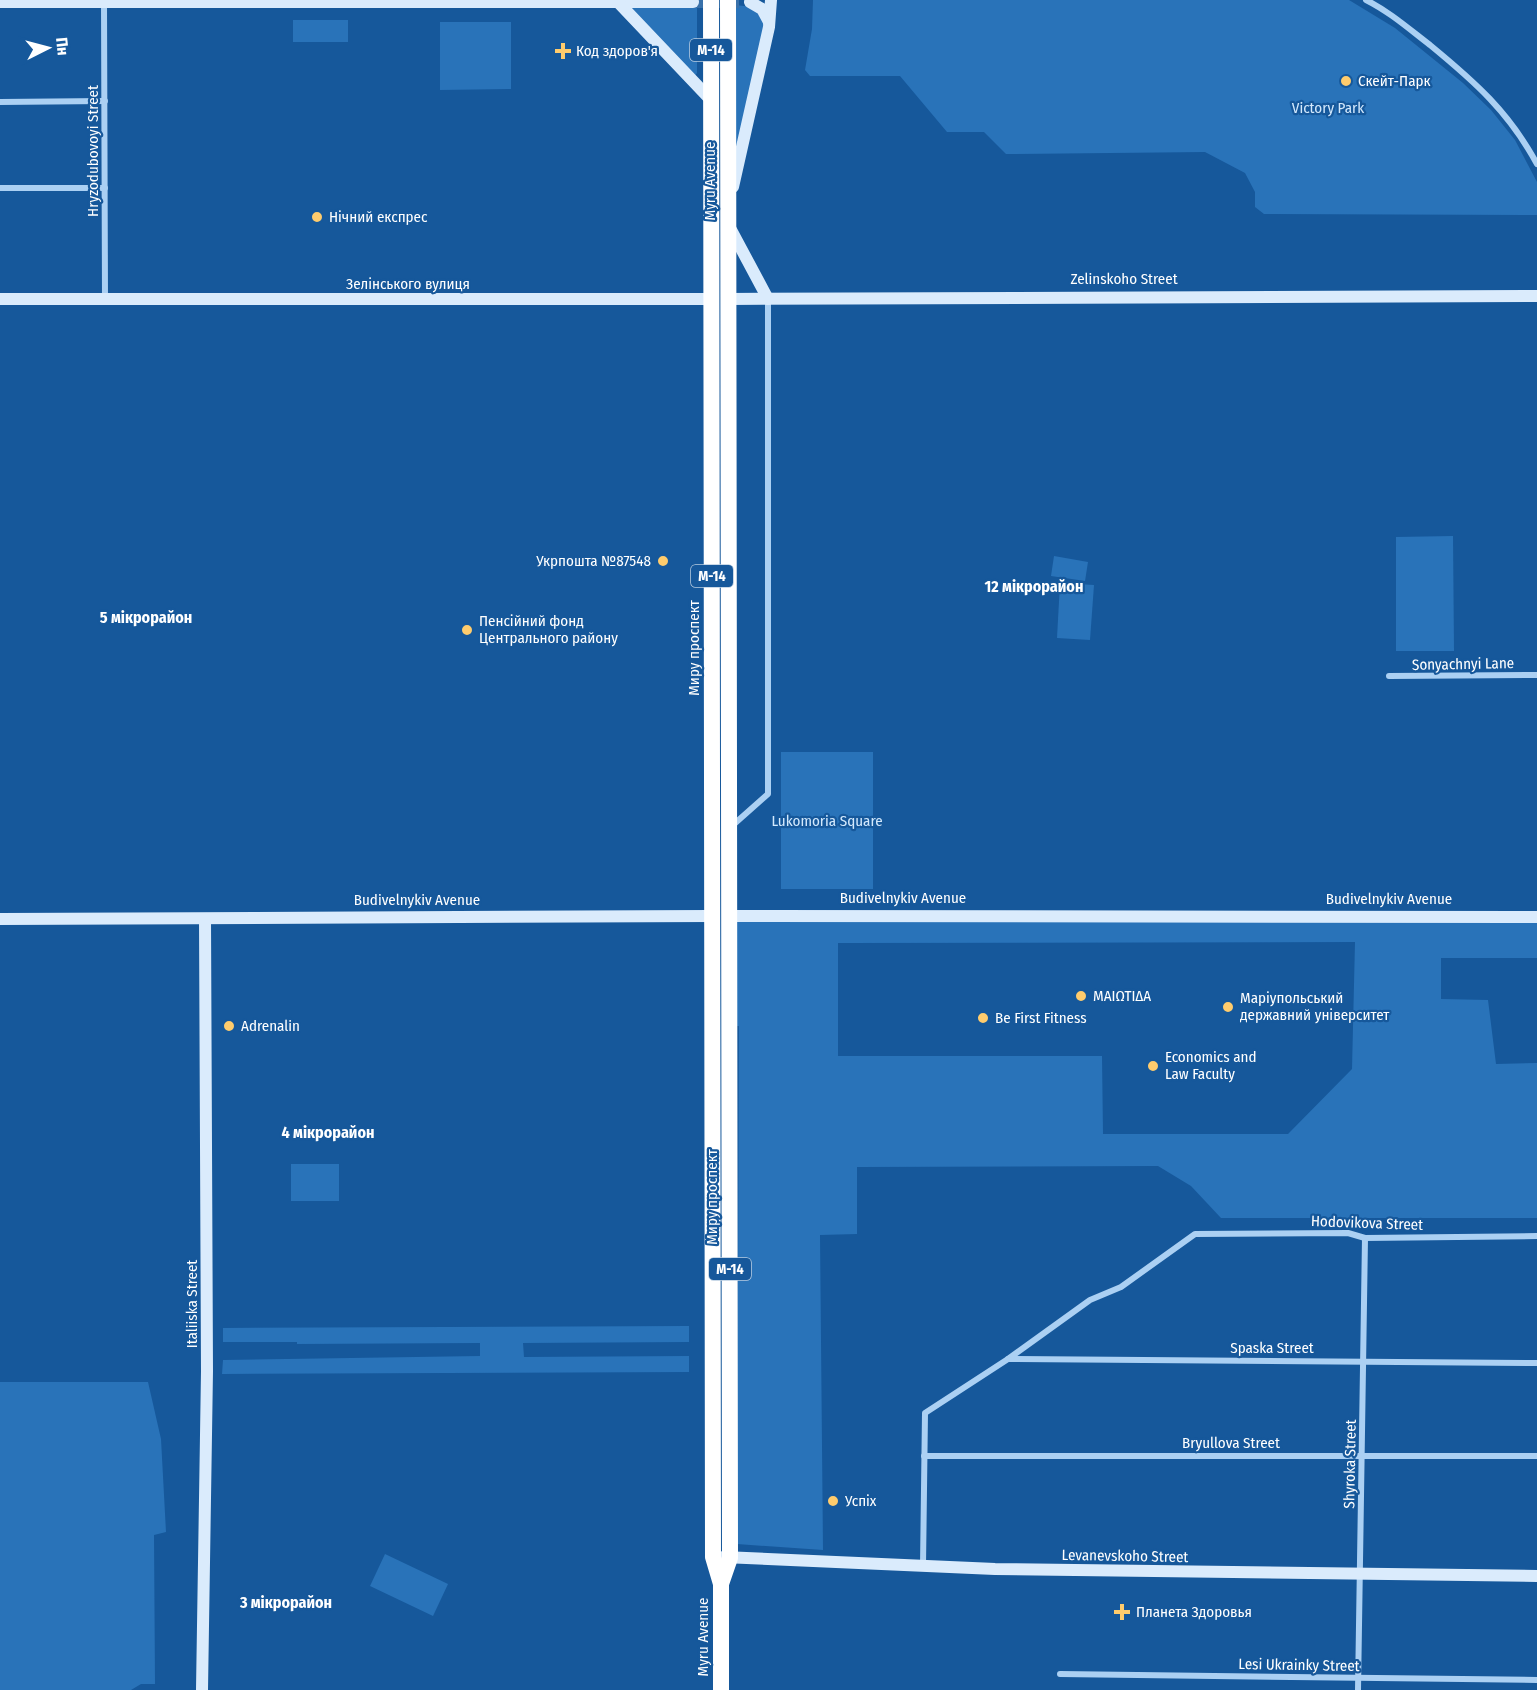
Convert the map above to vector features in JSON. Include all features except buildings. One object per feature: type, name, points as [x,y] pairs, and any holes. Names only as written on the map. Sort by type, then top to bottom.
[{"type":"highway","name":"Myru Avenue","points":[[711,0],[712,916]]},
{"type":"highway","name":"Myru Avenue","points":[[728,299],[728,207],[743,1]]},
{"type":"highway","name":"Zelinskoho Street","points":[[711,299],[728,299]]},
{"type":"highway","name":"Миру проспект","points":[[728,299],[730,1558]]},
{"type":"highway","name":"Миру проспект","points":[[712,916],[713,1557]]},
{"type":"highway","name":"Budivelnykiv Avenue","points":[[712,916],[729,916]]},
{"type":"highway","name":"Myru Avenue","points":[[713,1557],[721,1584],[721,1690]]},
{"type":"highway","name":"Myru Avenue","points":[[721,1584],[730,1558]]},
{"type":"street","points":[[728,207],[769,27],[771,0]]},
{"type":"street","points":[[1366,0],[1400,21],[1496,103],[1537,164]]},
{"type":"street","points":[[619,1],[711,100]]},
{"type":"street","points":[[743,1],[762,9],[769,27]]},
{"type":"street","points":[[0,2],[693,2]]},
{"type":"street","name":"Hryzodubovoyi Street","points":[[104,2],[105,299]]},
{"type":"street","points":[[0,102],[105,101]]},
{"type":"street","points":[[0,189],[105,188]]},
{"type":"street","points":[[728,225],[768,299],[768,794],[729,828]]},
{"type":"street","name":"Zelinskoho Street","points":[[728,299],[1537,296]]},
{"type":"street","points":[[0,299],[105,299]]},
{"type":"street","name":"Зелінського вулиця","points":[[105,299],[711,299]]},
{"type":"street","name":"Sonyachnyi Lane","points":[[1389,676],[1537,675]]},
{"type":"street","name":"Budivelnykiv Avenue","points":[[0,919],[712,916]]},
{"type":"street","name":"Budivelnykiv Avenue","points":[[729,916],[1537,917]]},
{"type":"street","name":"Italiiska Street","points":[[202,1690],[207,1371],[205,918]]},
{"type":"street","name":"Hodovikova Street","points":[[1008,1359],[1090,1300],[1121,1287],[1195,1234],[1348,1233],[1365,1238],[1537,1236]]},
{"type":"street","name":"Shyroka Street","points":[[1358,1690],[1365,1238]]},
{"type":"street","points":[[923,1566],[925,1413],[1008,1359]]},
{"type":"street","name":"Spaska Street","points":[[1008,1359],[1537,1363]]},
{"type":"street","name":"Bryullova Street","points":[[924,1456],[1362,1454],[1537,1456]]},
{"type":"street","name":"Levanevskoho Street","points":[[713,1557],[1007,1570],[1537,1576]]},
{"type":"street","name":"Lesi Ukrainky Street","points":[[1060,1674],[1537,1680]]},
{"type":"green space","name":"Victory Park","points":[[813,0],[1349,0],[1395,28],[1463,83],[1491,110],[1515,140],[1537,182],[1537,215],[1264,214],[1255,207],[1255,192],[1245,173],[1205,152],[1006,154],[984,132],[947,132],[900,76],[810,76],[805,70],[812,29]]},
{"type":"green space","points":[[627,5],[697,5],[697,73],[694,77]]},
{"type":"green space","points":[[735,5],[753,7],[765,23],[736,162]]},
{"type":"green space","points":[[293,20],[348,20],[348,42],[293,42]]},
{"type":"green space","points":[[440,22],[511,22],[511,89],[440,90]]},
{"type":"green space","points":[[1453,536],[1454,651],[1396,651],[1396,537]]},
{"type":"green space","points":[[1054,556],[1088,562],[1085,581],[1051,576]]},
{"type":"green space","points":[[1060,583],[1094,585],[1090,640],[1057,638]]},
{"type":"green space","name":"Lukomoria Square","points":[[781,752],[873,752],[873,889],[781,889]]},
{"type":"green space","points":[[735,921],[1537,922],[1537,958],[1441,958],[1441,999],[1488,1000],[1496,1064],[1537,1063],[1537,1218],[1221,1218],[1191,1186],[1158,1166],[857,1167],[857,1234],[820,1235],[823,1550],[737,1544],[739,1026],[735,1026]],"holes":[[[1355,942],[1352,1069],[1288,1134],[1103,1134],[1102,1056],[838,1056],[838,943]]]},
{"type":"green space","points":[[291,1164],[339,1164],[339,1201],[291,1201]]},
{"type":"green space","points":[[689,1326],[689,1342],[523,1343],[524,1357],[689,1356],[689,1372],[222,1374],[223,1360],[480,1356],[480,1343],[223,1342],[223,1328]]},
{"type":"green space","points":[[0,1382],[148,1382],[161,1439],[166,1532],[154,1535],[155,1684],[141,1684],[131,1690],[0,1690]]},
{"type":"green space","points":[[385,1554],[448,1584],[433,1616],[370,1586]]},
{"type":"tunnel","points":[[693,2],[739,2]]},
{"type":"place","name":"Код здоров'я","points":[[563,51]]},
{"type":"place","name":"Скейт-Парк","points":[[1346,81]]},
{"type":"place","name":"Нічний експрес","points":[[317,217]]},
{"type":"place","name":"Укрпошта №87548","points":[[663,561]]},
{"type":"place","name":"Пенсійний фонд Центрального району","points":[[467,630]]},
{"type":"place","name":"ΜΑΙΩΤΙΔΑ","points":[[1081,996]]},
{"type":"place","name":"Маріупольський державний університет","points":[[1228,1007]]},
{"type":"place","name":"Be First Fitness","points":[[983,1018]]},
{"type":"place","name":"Adrenalin","points":[[229,1026]]},
{"type":"place","name":"Economics and Law Faculty","points":[[1153,1066]]},
{"type":"place","name":"Успіх","points":[[833,1501]]},
{"type":"place","name":"Планета Здоровья","points":[[1122,1612]]},
{"type":"district","name":"12 мікрорайон","points":[[1034,586]]},
{"type":"district","name":"5 мікрорайон","points":[[146,617]]},
{"type":"district","name":"4 мікрорайон","points":[[328,1132]]},
{"type":"district","name":"3 мікрорайон","points":[[286,1602]]}]
